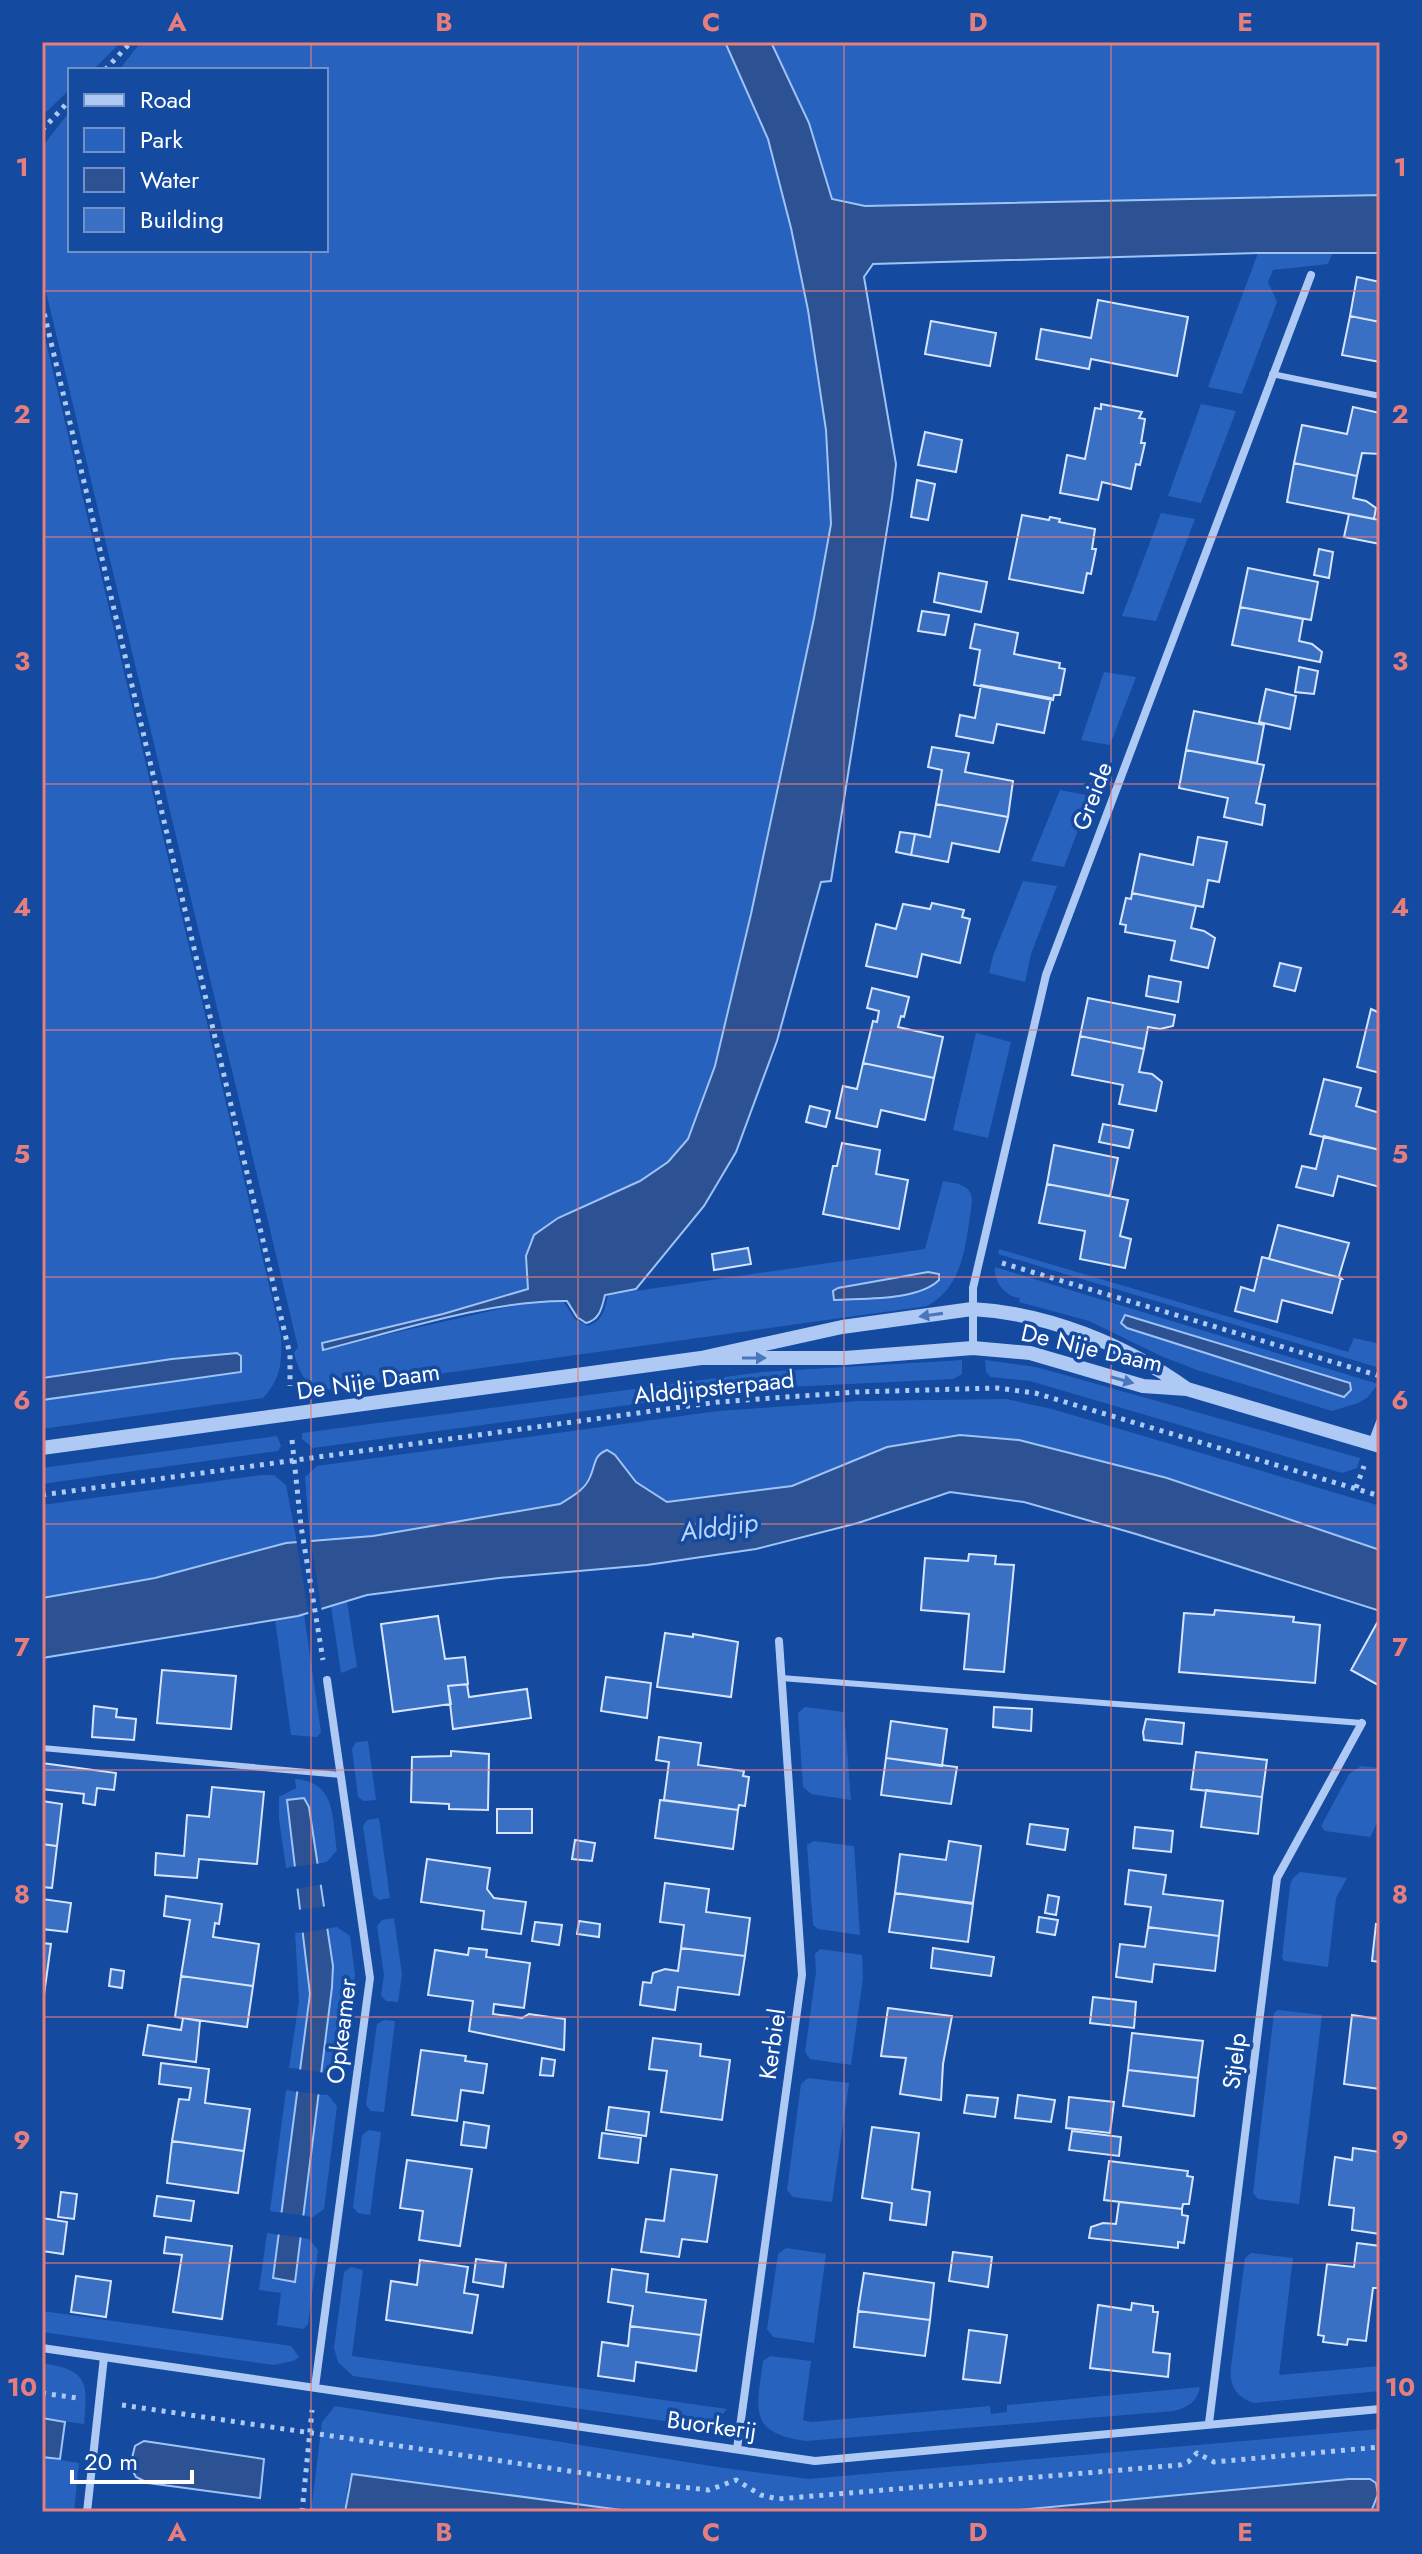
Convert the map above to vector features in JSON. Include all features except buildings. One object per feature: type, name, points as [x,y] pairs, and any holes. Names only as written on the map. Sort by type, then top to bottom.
[{"type":"street","name":"Greide","points":[[973,1348],[973,1288],[1046,975],[1311,275]]},
{"type":"street","name":"De Nije Daam","points":[[42,1448],[701,1358],[842,1327],[972,1309],[1061,1325],[1154,1365],[1187,1389]]},
{"type":"street","name":"De Nije Daam","points":[[701,1358],[845,1358],[973,1348],[1030,1353],[1143,1386],[1187,1389],[1376,1444]]},
{"type":"street","points":[[1376,1444],[1380,1422]]},
{"type":"street","name":"Kerbiel","points":[[737,2449],[802,1975],[779,1641]]},
{"type":"street","name":"Opkeamer","points":[[315,2387],[370,1978],[327,1680]]},
{"type":"street","name":"Stjelp","points":[[1209,2423],[1277,1878],[1362,1723]]},
{"type":"street","name":"Buorkerij","points":[[42,2348],[815,2461],[1380,2409]]},
{"type":"street","points":[[87,2512],[104,2357]]},
{"type":"lane","points":[[1272,374],[1380,396]]},
{"type":"lane","points":[[781,1678],[1362,1723]]},
{"type":"lane","points":[[42,1748],[341,1775]]},
{"type":"path","points":[[107,68],[131,42]]},
{"type":"path","points":[[42,130],[68,102]]},
{"type":"path","points":[[42,304],[290,1355],[294,1461],[301,1526],[327,1680]]},
{"type":"path","points":[[981,1256],[1380,1376]]},
{"type":"path","name":"Alddjipsterpaad","points":[[42,1495],[718,1402],[856,1392],[997,1388],[1035,1393],[1380,1496]]},
{"type":"path","points":[[302,2512],[315,2387]]},
{"type":"green space","points":[[42,42],[121,42],[95,68],[68,68],[68,91],[42,116]]},
{"type":"green space","points":[[141,42],[725,42],[768,139],[808,310],[826,430],[831,524],[751,914],[715,1066],[688,1139],[668,1162],[640,1181],[558,1218],[526,1256],[528,1288],[443,1314],[322,1343],[323,1349],[530,1302],[563,1301],[575,1319],[588,1326],[600,1318],[608,1295],[925,1249],[943,1181],[959,1184],[970,1192],[972,1202],[962,1261],[949,1287],[927,1306],[317,1391],[302,1375],[294,1353],[298,1347],[42,275],[42,147],[68,114],[68,252],[328,252],[328,68],[121,68]]},
{"type":"green space","points":[[771,42],[1380,42],[1380,195],[865,206],[832,198],[809,123]]},
{"type":"green space","points":[[1258,253],[1332,254],[1328,264],[1273,270],[1268,282],[1277,302],[1242,394],[1208,387]]},
{"type":"green space","points":[[42,325],[281,1346],[277,1377],[263,1398],[42,1429],[42,1400],[241,1371],[241,1357],[172,1359],[42,1378]]},
{"type":"green space","points":[[1201,404],[1236,411],[1201,503],[1168,496]]},
{"type":"green space","points":[[1161,513],[1195,519],[1156,621],[1122,616]]},
{"type":"green space","points":[[1104,672],[1136,677],[1110,745],[1081,740]]},
{"type":"green space","points":[[1060,790],[1091,796],[1064,867],[1031,861]]},
{"type":"green space","points":[[1023,881],[1057,886],[1031,954],[1025,982],[989,973]]},
{"type":"green space","points":[[976,1033],[1011,1042],[988,1138],[953,1130]]},
{"type":"green space","points":[[999,1249],[1348,1352],[1354,1338],[1380,1344],[1380,1368],[998,1254]]},
{"type":"green space","points":[[995,1267],[1378,1384],[1367,1398],[1332,1411],[1197,1370],[1089,1321],[1019,1302],[1020,1298],[1009,1295],[1001,1287]],"holes":[[[1125,1315],[1350,1383],[1351,1389],[1121,1319]]]},
{"type":"green space","points":[[962,1360],[962,1374],[953,1379],[746,1389],[313,1448],[302,1439],[302,1433],[762,1372]]},
{"type":"green space","points":[[985,1360],[1036,1367],[1360,1458],[1357,1468],[1342,1473],[1030,1381],[991,1377],[986,1372]]},
{"type":"green space","points":[[1006,1399],[1052,1409],[1380,1506],[1380,1550],[1019,1440],[960,1435],[887,1447],[792,1486],[667,1502],[594,1461],[582,1487],[560,1504],[373,1536],[310,1540],[305,1477],[317,1466],[718,1411],[860,1401]]},
{"type":"green space","points":[[277,1436],[281,1446],[278,1451],[42,1484],[42,1468]]},
{"type":"green space","points":[[274,1475],[286,1485],[297,1542],[155,1578],[42,1598],[42,1505]]},
{"type":"green space","points":[[347,1601],[357,1667],[341,1673],[331,1606]]},
{"type":"green space","points":[[304,1614],[321,1732],[317,1737],[291,1735],[275,1620]]},
{"type":"green space","points":[[805,1707],[844,1712],[851,1800],[811,1794],[803,1787],[798,1713]]},
{"type":"green space","points":[[368,1741],[376,1800],[364,1801],[358,1797],[352,1749],[356,1742]]},
{"type":"green space","points":[[1361,1766],[1380,1768],[1380,1817],[1370,1837],[1325,1831],[1321,1826],[1349,1774]]},
{"type":"green space","points":[[295,1779],[318,1787],[325,1794],[330,1803],[337,1850],[327,1862],[318,1864],[309,1807],[288,1800],[295,1866],[286,1868],[279,1797],[296,1788]]},
{"type":"green space","points":[[379,1818],[390,1898],[379,1900],[373,1895],[363,1826],[367,1820]]},
{"type":"green space","points":[[814,1841],[854,1846],[860,1935],[818,1929],[813,1925],[807,1845]]},
{"type":"green space","points":[[1300,1872],[1347,1878],[1336,1898],[1328,1967],[1282,1958],[1290,1885]]},
{"type":"green space","points":[[394,1918],[402,1974],[398,2002],[386,2001],[381,1995],[384,1975],[377,1926],[382,1920]]},
{"type":"green space","points":[[337,1927],[350,1936],[355,1975],[343,2065],[331,2073],[322,2073],[333,1966],[328,1928]]},
{"type":"green space","points":[[304,1932],[310,1994],[300,2069],[289,2068],[299,2001],[295,1933]]},
{"type":"green space","points":[[820,1949],[862,1955],[863,1978],[851,2065],[810,2059],[805,2052],[816,1972],[815,1954]]},
{"type":"green space","points":[[1278,2010],[1322,2015],[1299,2204],[1258,2199],[1253,2193],[1274,2013]]},
{"type":"green space","points":[[384,2020],[395,2021],[384,2112],[371,2111],[366,2105],[377,2024]]},
{"type":"green space","points":[[808,2078],[849,2083],[832,2202],[793,2197],[787,2190],[801,2084]]},
{"type":"green space","points":[[286,2090],[298,2092],[282,2213],[270,2211]]},
{"type":"green space","points":[[319,2094],[328,2095],[337,2106],[324,2209],[313,2217],[303,2216]]},
{"type":"green space","points":[[369,2130],[381,2132],[370,2215],[358,2213],[353,2207],[362,2135]]},
{"type":"green space","points":[[267,2233],[279,2235],[273,2278],[295,2282],[301,2238],[309,2239],[318,2250],[308,2324],[303,2329],[277,2325],[281,2293],[259,2290]]},
{"type":"green space","points":[[786,2248],[826,2254],[814,2343],[773,2337],[767,2329],[778,2254]]},
{"type":"green space","points":[[1251,2253],[1293,2258],[1279,2375],[1380,2366],[1380,2391],[1254,2403],[1238,2394],[1231,2380],[1231,2367],[1245,2258]]},
{"type":"green space","points":[[351,2267],[363,2270],[352,2356],[727,2409],[718,2420],[699,2426],[353,2376],[338,2362],[334,2348],[344,2272]]},
{"type":"green space","points":[[42,2311],[291,2346],[299,2357],[273,2365],[42,2332]]},
{"type":"green space","points":[[770,2356],[811,2361],[803,2420],[811,2422],[990,2406],[991,2414],[1007,2412],[1007,2405],[1200,2387],[1191,2403],[1174,2411],[806,2441],[774,2432],[760,2416],[758,2405],[763,2361]]},
{"type":"green space","points":[[42,2363],[69,2370],[82,2380],[86,2398],[84,2424],[42,2418]]},
{"type":"green space","points":[[335,2406],[808,2479],[1380,2429],[1380,2512],[1371,2512],[1374,2510],[1376,2483],[1370,2479],[996,2512],[636,2512],[352,2474],[345,2512],[311,2512],[322,2422]]},
{"type":"green space","points":[[42,2457],[79,2463],[74,2512],[42,2512]]},
{"type":"water","points":[[725,42],[771,42],[809,123],[832,199],[865,206],[1380,195],[1380,253],[1258,253],[873,264],[864,277],[896,464],[892,498],[831,881],[821,882],[777,1041],[736,1152],[704,1206],[636,1289],[605,1295],[600,1312],[591,1321],[586,1323],[577,1317],[567,1301],[538,1302],[476,1311],[323,1350],[322,1343],[443,1314],[528,1289],[526,1256],[534,1235],[558,1218],[640,1181],[668,1162],[688,1139],[715,1066],[751,914],[831,524],[826,430],[808,310],[791,228],[768,139]]},
{"type":"water","points":[[928,1272],[939,1274],[939,1280],[918,1292],[834,1300],[833,1291],[838,1288]]},
{"type":"water","points":[[1125,1315],[1350,1383],[1351,1390],[1344,1397],[1127,1328],[1121,1323]]},
{"type":"water","points":[[237,1353],[241,1356],[241,1372],[42,1400],[42,1378]]},
{"type":"water","name":"Alddjip","points":[[960,1435],[1019,1440],[1167,1478],[1380,1550],[1380,1611],[1024,1502],[950,1492],[858,1523],[756,1549],[647,1565],[499,1578],[367,1595],[298,1616],[42,1658],[42,1598],[155,1578],[286,1543],[373,1536],[560,1504],[585,1486],[597,1458],[607,1450],[615,1455],[636,1482],[667,1502],[792,1486],[887,1447]]},
{"type":"water","points":[[304,1798],[309,1807],[333,1966],[295,2282],[273,2278],[310,1994],[287,1800]]},
{"type":"water","points":[[42,2418],[65,2422],[60,2459],[42,2457]]},
{"type":"water","points":[[144,2441],[264,2459],[260,2498],[148,2483],[136,2477],[130,2466],[135,2446]]},
{"type":"water","points":[[352,2474],[636,2512],[345,2512]]},
{"type":"water","points":[[1370,2479],[1376,2483],[1378,2494],[1371,2512],[996,2512]]},
{"type":"pier","points":[[310,1536],[322,1613],[309,1617],[296,1538]]},
{"type":"pier","points":[[322,1863],[325,1884],[295,1889],[291,1867]]},
{"type":"pier","points":[[328,1906],[332,1928],[300,1933],[297,1910]]},
{"type":"pier","points":[[296,2069],[326,2073],[323,2095],[294,2091]]},
{"type":"pier","points":[[278,2212],[307,2216],[305,2238],[275,2234]]}]
